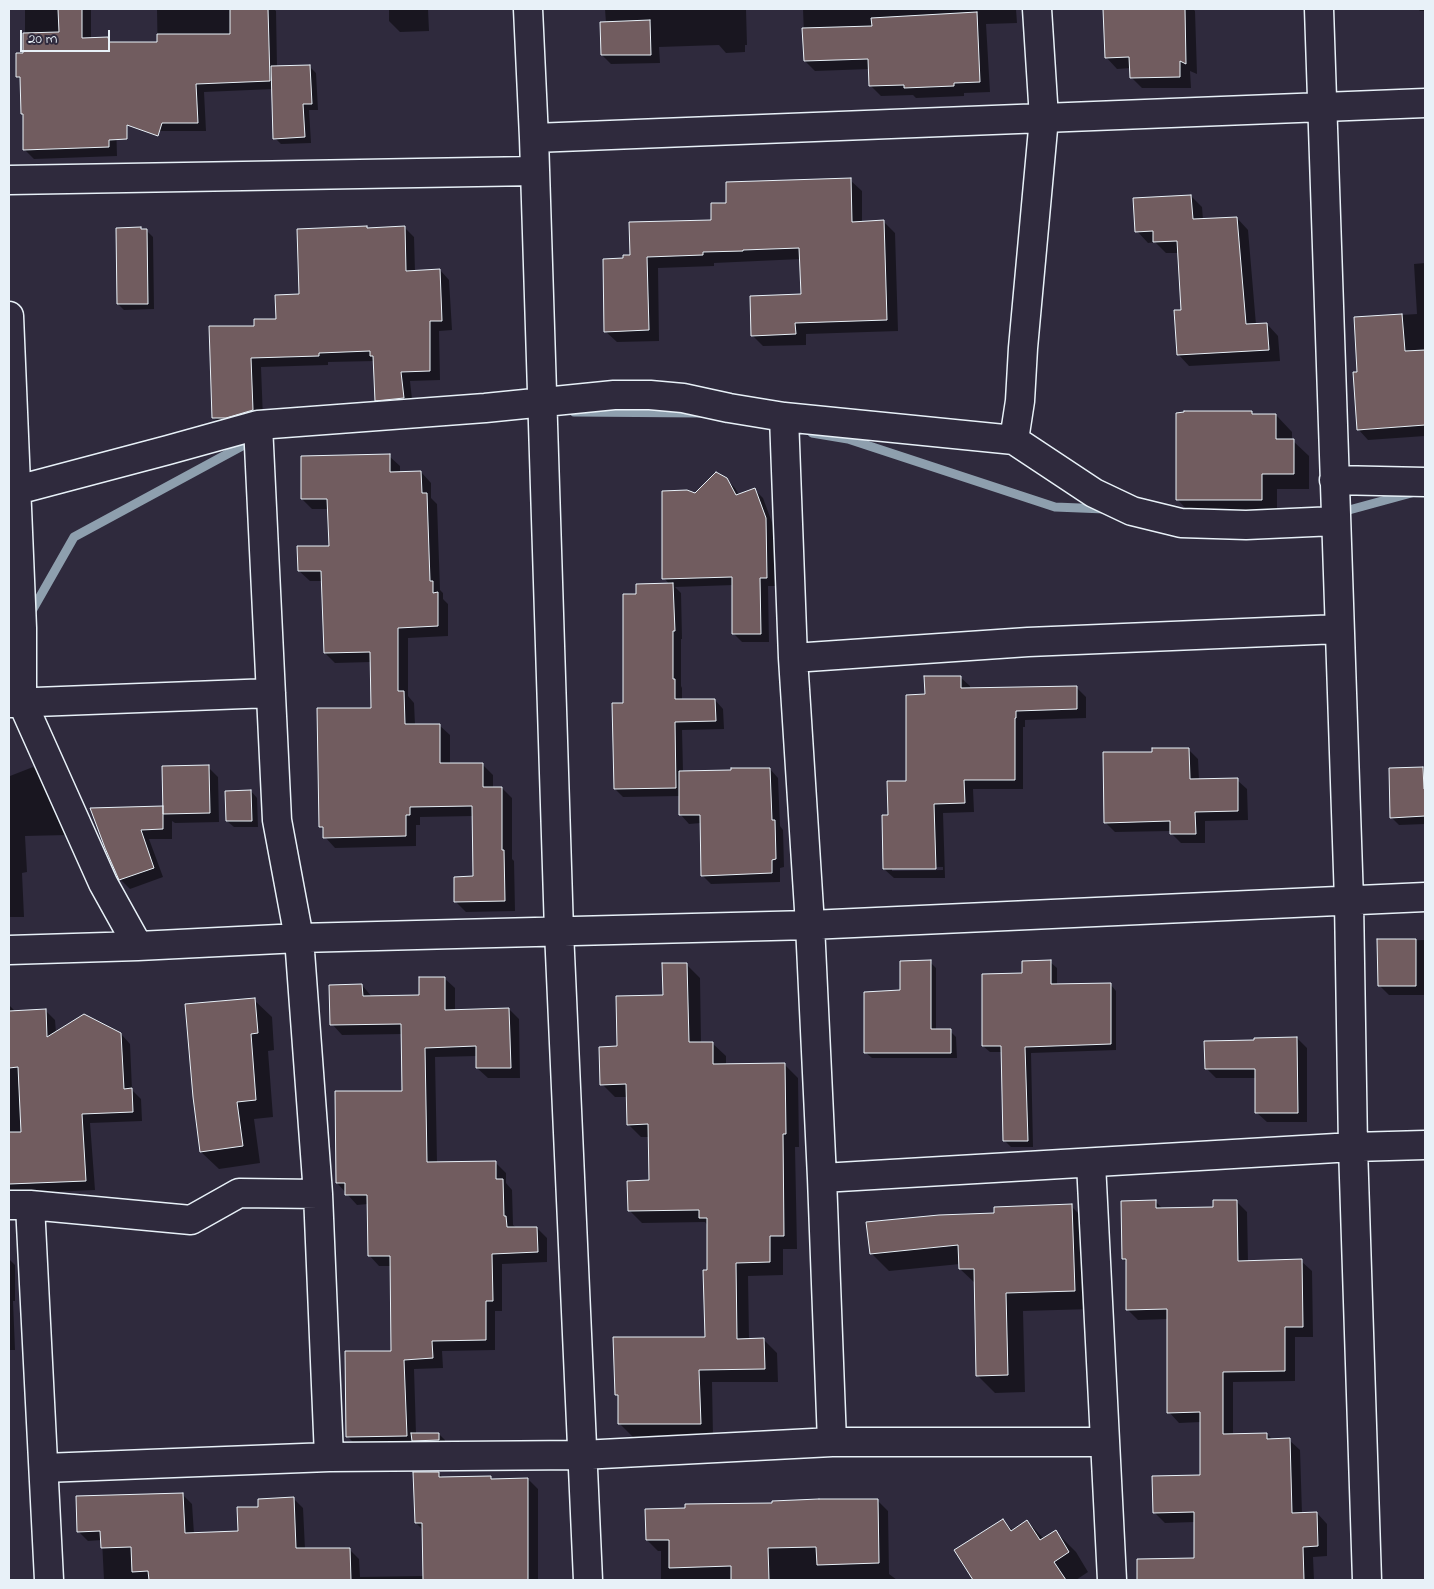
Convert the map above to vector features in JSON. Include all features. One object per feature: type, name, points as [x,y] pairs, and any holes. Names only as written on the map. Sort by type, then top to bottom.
[{"type":"street","points":[[528,9],[534,138],[558,931],[588,1580]]},
{"type":"street","points":[[1014,440],[1020,401],[1044,118],[1037,9]]},
{"type":"street","points":[[1319,9],[1349,901],[1354,1147],[1367,1580]]},
{"type":"street","points":[[534,138],[1425,103]]},
{"type":"street","points":[[9,180],[535,171]]},
{"type":"street","points":[[9,316],[13,490],[22,628],[15,702],[103,883],[138,946]]},
{"type":"street","points":[[13,490],[168,450],[258,424],[614,395],[650,395],[683,398],[728,408],[784,417],[1014,440],[1094,492],[1132,511],[1181,523],[1246,525],[1336,521]]},
{"type":"street","points":[[784,417],[793,658],[810,925],[822,1178],[832,1442]]},
{"type":"street","points":[[258,424],[277,820],[299,938],[318,1194],[329,1457]]},
{"type":"street","points":[[1334,480],[1425,482]]},
{"type":"street","points":[[793,658],[1028,642],[1339,629]]},
{"type":"street","points":[[15,702],[271,693]]},
{"type":"street","points":[[9,950],[299,938],[810,925],[1425,898]]},
{"type":"street","points":[[822,1178],[1354,1147],[1425,1145]]},
{"type":"street","points":[[1091,1163],[1112,1580]]},
{"type":"street","points":[[49,1580],[44,1468],[20,1205],[191,1220],[239,1193],[318,1194]]},
{"type":"street","points":[[44,1468],[329,1457],[582,1455],[832,1442],[1104,1442]]},
{"type":"building","points":[[58,9],[82,9],[82,38],[108,37],[109,42],[157,42],[157,34],[230,34],[230,9],[268,9],[270,81],[196,84],[198,123],[162,123],[158,136],[127,125],[127,139],[109,140],[109,147],[23,150],[23,114],[21,114],[20,77],[16,77],[16,53],[23,53],[23,33],[59,32]]},
{"type":"building","points":[[1103,9],[1185,9],[1186,64],[1180,61],[1180,77],[1130,78],[1129,57],[1105,58]]},
{"type":"building","points":[[977,12],[980,82],[954,83],[954,86],[904,88],[904,85],[869,86],[868,59],[804,61],[802,28],[872,26],[871,18]]},
{"type":"building","points":[[650,20],[651,55],[601,55],[600,22]]},
{"type":"building","points":[[310,65],[312,104],[303,104],[305,137],[273,139],[271,66]]},
{"type":"building","points":[[851,178],[852,222],[884,220],[887,320],[795,323],[796,334],[751,336],[750,296],[801,294],[799,248],[743,250],[703,252],[703,255],[647,257],[649,330],[604,332],[603,259],[623,258],[623,255],[630,255],[629,222],[711,220],[711,203],[726,203],[726,182]]},
{"type":"building","points":[[1191,195],[1193,219],[1237,217],[1246,324],[1267,323],[1269,350],[1177,355],[1174,310],[1181,310],[1177,241],[1153,242],[1153,231],[1135,232],[1133,198]]},
{"type":"building","points":[[367,226],[367,228],[405,226],[406,271],[440,269],[442,321],[430,321],[430,371],[401,372],[404,398],[375,401],[373,356],[370,356],[370,351],[319,353],[319,356],[251,358],[253,410],[226,418],[212,418],[209,326],[254,326],[254,319],[276,319],[275,295],[299,294],[297,229]]},
{"type":"building","points":[[141,227],[141,229],[147,229],[148,304],[117,304],[116,228]]},
{"type":"building","points":[[1402,314],[1405,351],[1425,350],[1425,425],[1357,430],[1353,372],[1357,372],[1354,317]]},
{"type":"building","points":[[1184,411],[1252,411],[1252,414],[1276,414],[1276,439],[1294,439],[1294,474],[1262,474],[1262,500],[1176,500],[1176,413]]},
{"type":"building","points":[[390,454],[390,472],[421,471],[422,493],[427,493],[430,581],[433,581],[433,593],[438,592],[438,626],[398,628],[398,691],[404,691],[405,724],[440,724],[440,763],[483,763],[483,787],[502,787],[502,850],[504,850],[505,901],[454,902],[454,877],[473,876],[472,806],[410,807],[410,815],[406,815],[406,836],[323,838],[323,827],[319,827],[317,708],[371,708],[370,652],[324,653],[321,571],[298,571],[297,546],[329,546],[327,499],[301,499],[301,456]]},
{"type":"building","points":[[716,472],[727,478],[736,495],[755,488],[766,518],[767,578],[760,578],[761,634],[732,634],[732,577],[662,579],[662,491],[687,490],[695,493]]},
{"type":"building","points":[[673,583],[675,631],[673,631],[673,679],[675,679],[675,699],[715,699],[716,721],[675,722],[676,788],[614,789],[612,703],[623,703],[623,594],[636,594],[636,584]]},
{"type":"building","points":[[924,676],[961,676],[961,688],[1077,686],[1077,709],[1016,711],[1015,780],[964,780],[965,803],[934,804],[936,869],[883,869],[882,815],[888,815],[887,781],[906,781],[906,695],[925,694]]},
{"type":"building","points":[[1152,748],[1189,748],[1190,779],[1238,778],[1238,811],[1195,812],[1196,834],[1170,834],[1170,821],[1104,823],[1103,752],[1152,752]]},
{"type":"building","points":[[209,765],[210,813],[163,814],[162,766]]},
{"type":"building","points":[[1423,767],[1425,816],[1390,818],[1389,768]]},
{"type":"building","points":[[731,768],[770,768],[772,820],[775,820],[776,859],[772,860],[772,873],[701,876],[700,815],[679,815],[679,771],[731,770]]},
{"type":"building","points":[[251,790],[252,821],[226,821],[225,791]]},
{"type":"building","points":[[163,806],[163,829],[141,830],[154,868],[119,880],[90,808]]},
{"type":"building","points":[[1377,939],[1416,939],[1416,986],[1378,986]]},
{"type":"building","points":[[931,960],[931,1029],[951,1029],[951,1053],[864,1053],[864,992],[900,990],[900,961]]},
{"type":"building","points":[[1051,960],[1051,984],[1111,983],[1111,1044],[1025,1047],[1028,1141],[1003,1141],[1001,1046],[982,1046],[982,974],[1022,973],[1022,961]]},
{"type":"building","points":[[662,963],[687,963],[689,1042],[713,1042],[713,1064],[785,1063],[786,1134],[783,1134],[784,1236],[770,1236],[770,1262],[736,1263],[737,1339],[764,1338],[765,1369],[699,1370],[701,1424],[618,1424],[618,1395],[615,1395],[613,1337],[705,1337],[703,1270],[707,1270],[707,1218],[699,1218],[699,1210],[628,1211],[627,1181],[649,1180],[648,1124],[627,1125],[626,1084],[600,1085],[599,1047],[617,1046],[616,996],[663,995]]},
{"type":"building","points":[[419,977],[445,977],[445,1010],[509,1008],[511,1068],[476,1068],[476,1046],[425,1048],[427,1162],[496,1161],[496,1179],[503,1179],[504,1216],[506,1216],[507,1227],[537,1227],[538,1252],[492,1254],[493,1301],[486,1301],[486,1340],[432,1341],[433,1358],[404,1360],[407,1436],[346,1437],[345,1351],[391,1351],[390,1256],[368,1256],[367,1195],[345,1195],[345,1183],[336,1183],[335,1091],[402,1091],[401,1024],[330,1025],[329,985],[362,984],[363,996],[419,995]]},
{"type":"building","points":[[255,998],[258,1033],[251,1034],[256,1100],[237,1102],[243,1146],[200,1152],[185,1004]]},
{"type":"building","points":[[46,1009],[47,1037],[84,1014],[121,1033],[124,1089],[132,1088],[133,1112],[82,1114],[86,1181],[9,1184],[9,1132],[21,1132],[18,1067],[9,1068],[9,1011]]},
{"type":"building","points":[[1297,1037],[1298,1113],[1255,1113],[1255,1069],[1205,1069],[1204,1041]]},
{"type":"building","points":[[1156,1200],[1156,1208],[1213,1207],[1213,1200],[1237,1200],[1238,1261],[1302,1259],[1303,1327],[1285,1327],[1285,1371],[1223,1372],[1223,1434],[1267,1433],[1267,1439],[1290,1438],[1292,1513],[1317,1512],[1318,1546],[1303,1547],[1304,1580],[1137,1580],[1137,1559],[1194,1558],[1194,1512],[1153,1513],[1152,1476],[1200,1475],[1200,1412],[1167,1413],[1167,1309],[1126,1310],[1126,1259],[1122,1259],[1121,1201]]},
{"type":"building","points":[[1072,1204],[1075,1291],[1006,1293],[1008,1375],[976,1376],[974,1269],[959,1269],[958,1245],[870,1254],[866,1222],[939,1215],[994,1213],[994,1207]]},
{"type":"building","points":[[411,1433],[439,1433],[439,1440],[412,1441]]},
{"type":"building","points":[[413,1472],[439,1472],[439,1477],[491,1476],[491,1479],[528,1478],[528,1580],[423,1580],[422,1523],[415,1523]]},
{"type":"building","points":[[183,1493],[185,1533],[238,1531],[237,1507],[258,1507],[258,1499],[294,1497],[296,1548],[350,1548],[351,1580],[149,1580],[148,1571],[132,1572],[131,1547],[101,1548],[100,1531],[77,1532],[76,1496]]},
{"type":"building","points":[[878,1499],[879,1563],[817,1565],[816,1547],[768,1548],[769,1580],[731,1580],[731,1566],[669,1568],[669,1540],[646,1540],[645,1509],[685,1508],[685,1504],[772,1503],[772,1501]]},
{"type":"building","points":[[1003,1519],[1011,1531],[1027,1520],[1040,1540],[1056,1530],[1069,1552],[1054,1562],[1066,1580],[973,1580],[954,1550]]},
{"type":"waterway","points":[[574,412],[699,413]]},
{"type":"waterway","points":[[812,433],[848,439],[1055,507],[1105,509]]},
{"type":"waterway","points":[[29,616],[74,537],[255,439]]},
{"type":"waterway","points":[[1338,513],[1415,492]]}]
